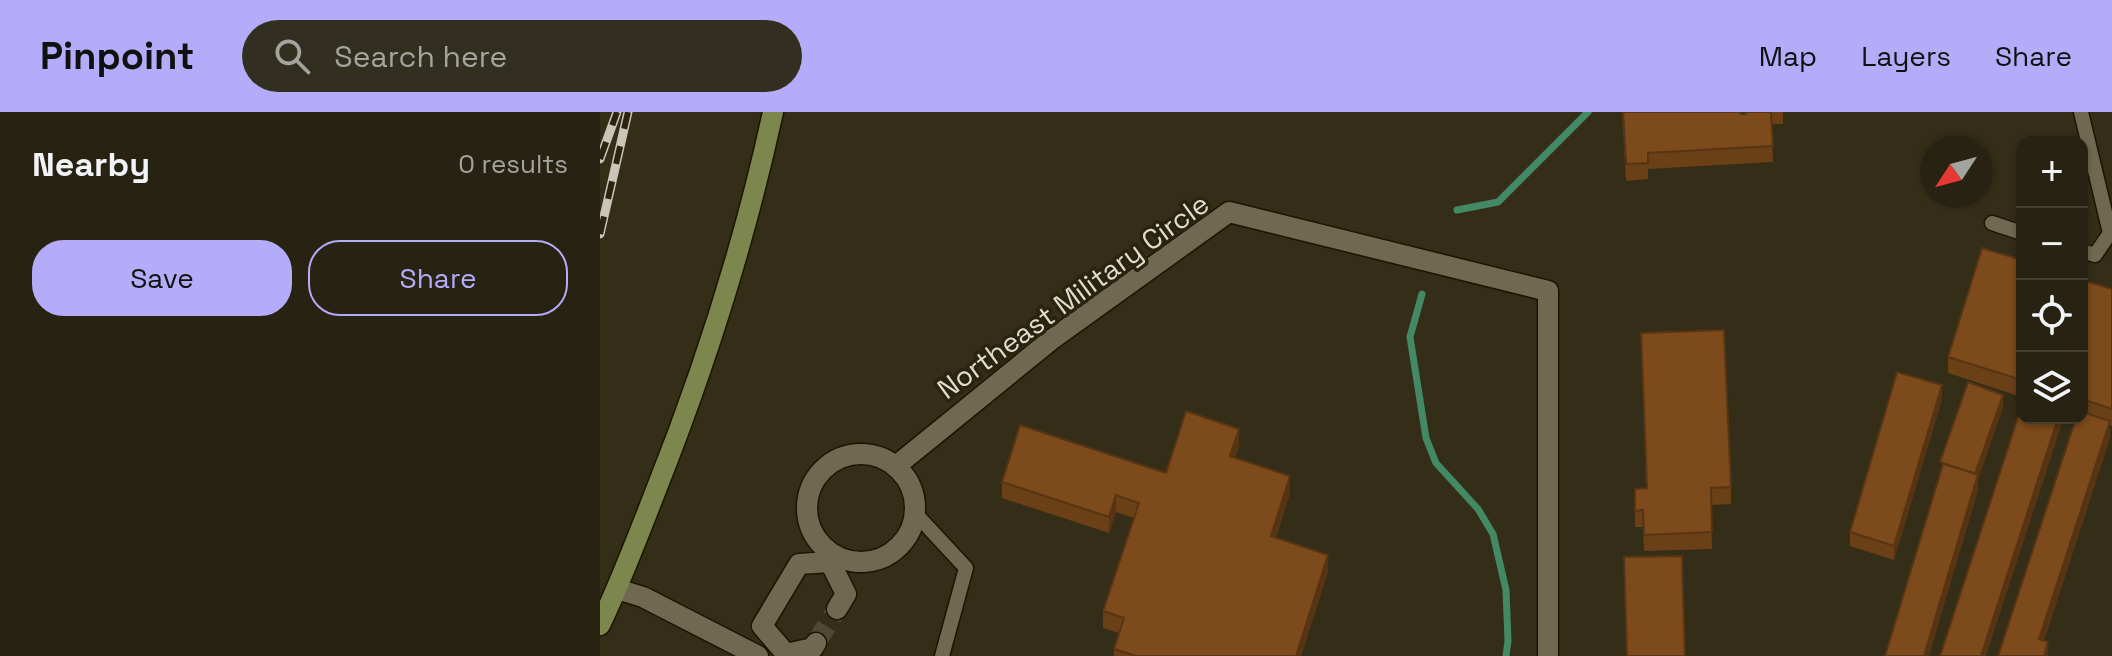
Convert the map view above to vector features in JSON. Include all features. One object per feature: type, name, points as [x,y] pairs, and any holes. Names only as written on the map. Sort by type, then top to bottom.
[{"type":"street","points":[[600,625],[675,443],[715,330],[758,184],[773,112]]},
{"type":"street","name":"Northeast Military Circle","points":[[896,466],[1051,340],[1229,212],[1548,291],[1548,656]]},
{"type":"street","points":[[816,643],[813,648],[785,655],[762,626],[799,564],[832,558],[870,562],[887,556],[901,545],[911,530],[915,513],[914,495],[907,479],[896,466],[880,456],[862,453],[844,455],[827,464],[815,477],[807,495],[806,513],[811,531],[832,558],[846,594],[837,609]]},
{"type":"street","points":[[617,589],[643,597],[758,656]]},
{"type":"lane","points":[[2081,112],[2111,233],[2095,255],[2088,253]]},
{"type":"lane","points":[[1992,223],[2016,231]]},
{"type":"lane","points":[[915,513],[966,568],[942,656]]},
{"type":"building","points":[[1623,112],[1771,112],[1773,146],[1648,153],[1648,163],[1626,164]]},
{"type":"building","points":[[1982,248],[2016,258],[2016,378],[1948,357]]},
{"type":"building","points":[[2088,282],[2112,289],[2112,409],[2088,401]]},
{"type":"building","points":[[1724,330],[1731,487],[1711,488],[1712,532],[1644,535],[1643,510],[1635,511],[1635,489],[1647,488],[1641,333]]},
{"type":"building","points":[[1897,372],[1942,385],[1894,546],[1850,532]]},
{"type":"building","points":[[1968,382],[2003,395],[1975,474],[1940,462]]},
{"type":"building","points":[[1186,411],[1239,429],[1230,456],[1290,476],[1271,536],[1328,555],[1296,656],[1136,656],[1114,649],[1124,618],[1103,611],[1139,503],[1116,495],[1109,517],[1002,482],[1020,425],[1166,473]]},
{"type":"building","points":[[2088,414],[2110,421],[2039,639],[2048,642],[2044,656],[1998,656],[2074,424],[2088,424]]},
{"type":"building","points":[[2016,423],[2056,424],[1981,656],[1940,656]]},
{"type":"building","points":[[1943,464],[1978,474],[1924,656],[1885,656]]},
{"type":"building","points":[[1682,556],[1685,656],[1627,656],[1624,557]]},
{"type":"waterway","points":[[1457,210],[1498,202],[1588,112]]},
{"type":"waterway","points":[[1422,294],[1410,337],[1426,438],[1436,463],[1478,509],[1493,534],[1506,590],[1506,656]]},
{"type":"tunnel","points":[[816,643],[837,609]]},
{"type":"railway","points":[[600,159],[617,112]]},
{"type":"railway","points":[[600,234],[628,112]]}]
